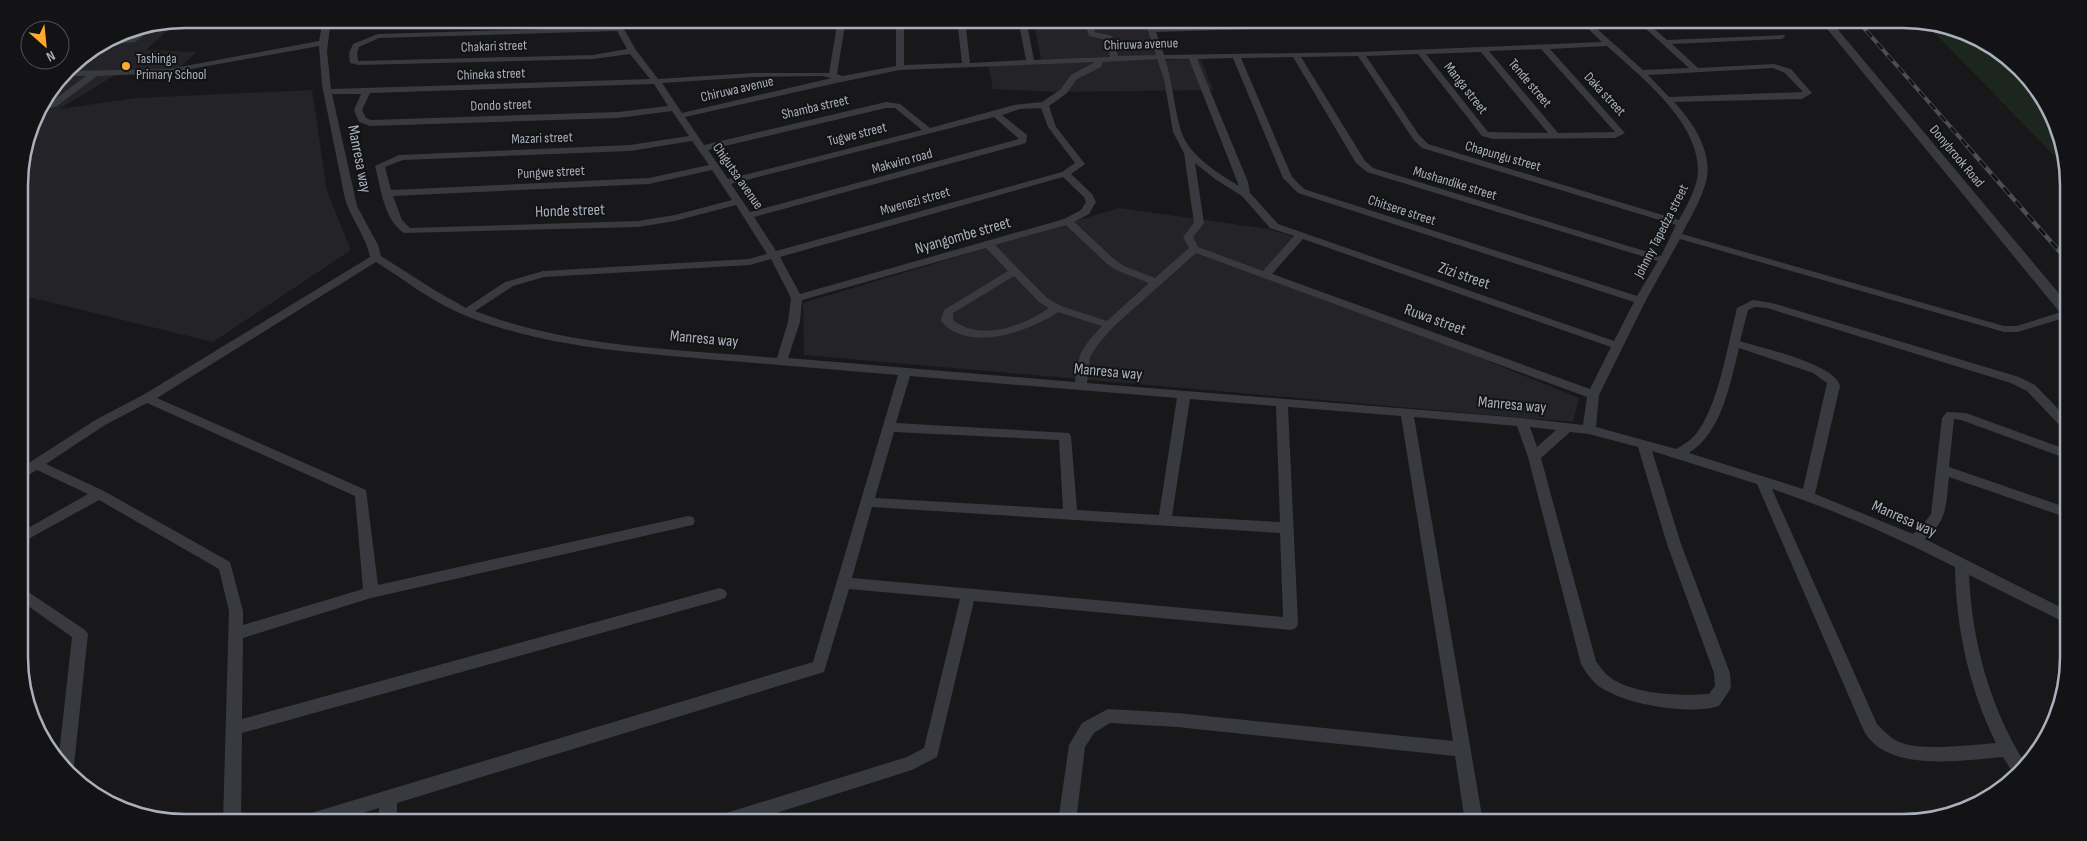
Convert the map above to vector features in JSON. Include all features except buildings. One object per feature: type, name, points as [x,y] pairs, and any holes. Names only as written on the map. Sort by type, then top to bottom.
[{"type":"street","name":"Manresa way","points":[[325,28],[323,43],[329,92],[350,197],[355,214],[374,244],[376,258],[446,302],[467,312],[522,330],[602,345],[781,362],[1522,422],[1589,430],[1678,454],[1808,496],[1914,540],[2060,614]]},
{"type":"street","points":[[837,77],[841,28]]},
{"type":"street","points":[[900,28],[900,68]]},
{"type":"street","points":[[962,28],[966,64]]},
{"type":"street","points":[[1024,28],[1030,62]]},
{"type":"street","points":[[1090,28],[1092,34],[1110,38],[1115,59]]},
{"type":"street","points":[[1210,28],[1152,30],[1159,57],[1168,79],[1177,132],[1189,153],[1218,177],[1245,194]]},
{"type":"street","name":"Johnny Tapedza street","points":[[1589,430],[1593,395],[1640,300],[1664,260],[1682,224],[1701,184],[1703,171],[1701,156],[1694,135],[1669,100],[1592,28]]},
{"type":"street","points":[[1649,28],[1696,69]]},
{"type":"street","name":"Donybrook Road","points":[[1831,28],[2060,305]]},
{"type":"street","name":"Chakari street","points":[[618,29],[374,37],[354,48],[353,61],[356,63],[593,57],[632,51]]},
{"type":"street","name":"Chigutsa avenue","points":[[618,29],[748,216],[774,256],[797,298]]},
{"type":"street","points":[[121,41],[132,40],[141,34]]},
{"type":"street","points":[[1665,42],[1781,37]]},
{"type":"street","points":[[74,74],[181,69],[323,43]]},
{"type":"street","name":"Chiruwa avenue","points":[[679,116],[837,77],[900,68],[1159,57],[1360,54],[1609,44]]},
{"type":"street","name":"Daka street","points":[[1543,46],[1621,133],[1615,135],[1555,135]]},
{"type":"street","name":"Tende street","points":[[1483,49],[1555,135]]},
{"type":"street","name":"Manga street","points":[[1420,51],[1485,134],[1493,136],[1555,135]]},
{"type":"street","name":"Chapungu street","points":[[1360,54],[1416,138],[1425,146],[1682,224]]},
{"type":"street","name":"Chitsere street","points":[[1236,55],[1288,178],[1301,191],[1640,300]]},
{"type":"street","name":"Mushandike street","points":[[1296,55],[1361,163],[1370,170],[1664,260]]},
{"type":"street","points":[[1192,56],[1243,182],[1245,194]]},
{"type":"street","points":[[1064,174],[1080,164],[1052,127],[1044,105],[1063,92],[1074,77],[1098,65],[1100,60]]},
{"type":"street","points":[[1641,72],[1780,67],[1788,71],[1808,92],[1802,96],[1669,100]]},
{"type":"street","points":[[49,106],[95,73]]},
{"type":"street","name":"Chineka street","points":[[329,92],[615,84],[753,75],[837,77]]},
{"type":"street","name":"Dondo street","points":[[366,92],[358,110],[362,120],[370,123],[618,114],[672,108]]},
{"type":"street","name":"Shamba street","points":[[701,149],[887,104],[897,106],[927,130]]},
{"type":"street","name":"Tugwe street","points":[[724,183],[996,114],[1016,107],[1044,105]]},
{"type":"street","name":"Makwiro road","points":[[748,216],[1023,141],[1024,137],[996,114]]},
{"type":"street","name":"Mazari street","points":[[389,193],[380,166],[392,160],[408,157],[636,147],[693,138]]},
{"type":"street","points":[[1081,386],[1087,350],[1109,325],[1194,249],[1188,237],[1199,223],[1189,153]]},
{"type":"street","name":"Pungwe street","points":[[389,193],[649,181],[713,167]]},
{"type":"street","name":"Nyangombe street","points":[[797,298],[1068,221],[1085,212],[1091,202],[1089,196],[1064,174]]},
{"type":"street","name":"Mwenezi street","points":[[467,312],[509,284],[543,274],[729,264],[774,256],[1064,174]]},
{"type":"street","name":"Honde street","points":[[389,193],[394,214],[402,228],[412,232],[638,224],[675,218],[737,202]]},
{"type":"street","name":"Zizi street","points":[[1245,194],[1274,226],[1618,346]]},
{"type":"street","points":[[1068,221],[1115,264],[1158,283]]},
{"type":"street","points":[[1676,235],[2004,329],[2018,329],[2060,315]]},
{"type":"street","points":[[1265,275],[1300,236]]},
{"type":"street","points":[[988,245],[1032,291],[1057,308],[1109,325]]},
{"type":"street","name":"Ruwa street","points":[[1194,249],[1593,395]]},
{"type":"street","points":[[28,470],[101,422],[147,398],[376,258]]},
{"type":"street","points":[[1014,272],[948,312],[947,321],[954,329],[970,332],[995,332],[1016,329],[1038,320],[1057,308]]},
{"type":"street","points":[[781,362],[794,322],[797,298]]},
{"type":"street","points":[[1678,454],[1699,439],[1707,428],[1715,410],[1743,308],[1753,303],[1768,304],[2015,380],[2031,388],[2060,419]]},
{"type":"street","points":[[1734,343],[1817,370],[1833,381],[1834,386],[1808,496]]},
{"type":"street","points":[[335,814],[819,668],[905,371]]},
{"type":"street","points":[[1165,519],[1184,395]]},
{"type":"street","points":[[147,398],[361,493],[371,592]]},
{"type":"street","points":[[843,583],[1291,624],[1282,403]]},
{"type":"street","points":[[1407,413],[1472,813]]},
{"type":"street","points":[[1914,540],[1927,530],[1938,515],[1948,418],[1951,415],[1962,416],[2060,452]]},
{"type":"street","points":[[1522,422],[1534,457],[1589,664],[1600,678],[1627,691],[1675,701],[1693,703],[1713,701],[1723,688],[1722,673],[1674,544],[1643,444]]},
{"type":"street","points":[[888,427],[1065,436],[1070,513]]},
{"type":"street","points":[[1534,457],[1568,427]]},
{"type":"street","points":[[37,465],[99,494],[225,566],[236,610],[232,814]]},
{"type":"street","points":[[1942,470],[2060,510]]},
{"type":"street","points":[[1762,481],[1871,729],[1883,741],[1898,750],[1917,752],[2006,750]]},
{"type":"street","points":[[28,534],[99,494]]},
{"type":"street","points":[[867,502],[1070,513],[1287,528]]},
{"type":"street","points":[[235,634],[371,592],[688,520]]},
{"type":"street","points":[[1962,564],[1962,584],[1972,651],[1980,681],[2006,750],[2016,764]]},
{"type":"street","points":[[234,728],[720,594]]},
{"type":"street","points":[[750,814],[912,763],[931,752],[968,595]]},
{"type":"street","points":[[28,598],[80,634],[67,760]]},
{"type":"street","points":[[1068,813],[1077,745],[1088,728],[1108,716],[1195,722],[1461,749]]},
{"type":"street","points":[[388,798],[388,814]]},
{"type":"shaded area","points":[[1035,28],[1149,28],[1159,60],[1201,59],[1213,90],[1058,92],[993,89],[988,66],[1042,64]]},
{"type":"shaded area","points":[[169,29],[146,50],[197,52],[174,72],[117,74],[59,109],[136,98],[312,90],[327,191],[351,250],[213,342],[28,297],[28,174],[36,134],[44,115],[60,89],[81,67],[97,54],[134,36]]},
{"type":"shaded area","points":[[1933,31],[1953,36],[1972,44],[1990,54],[2013,74],[2027,89],[2048,125],[2057,159]]},
{"type":"shaded area","points":[[1119,208],[1269,229],[1296,238],[1267,271],[1579,398],[1573,422],[804,355],[803,303]]},
{"type":"railway","points":[[1864,28],[1969,148]]},
{"type":"railway","points":[[1968,147],[2060,252]]},
{"type":"place","name":"Tashinga Primary School","points":[[126,66]]}]
